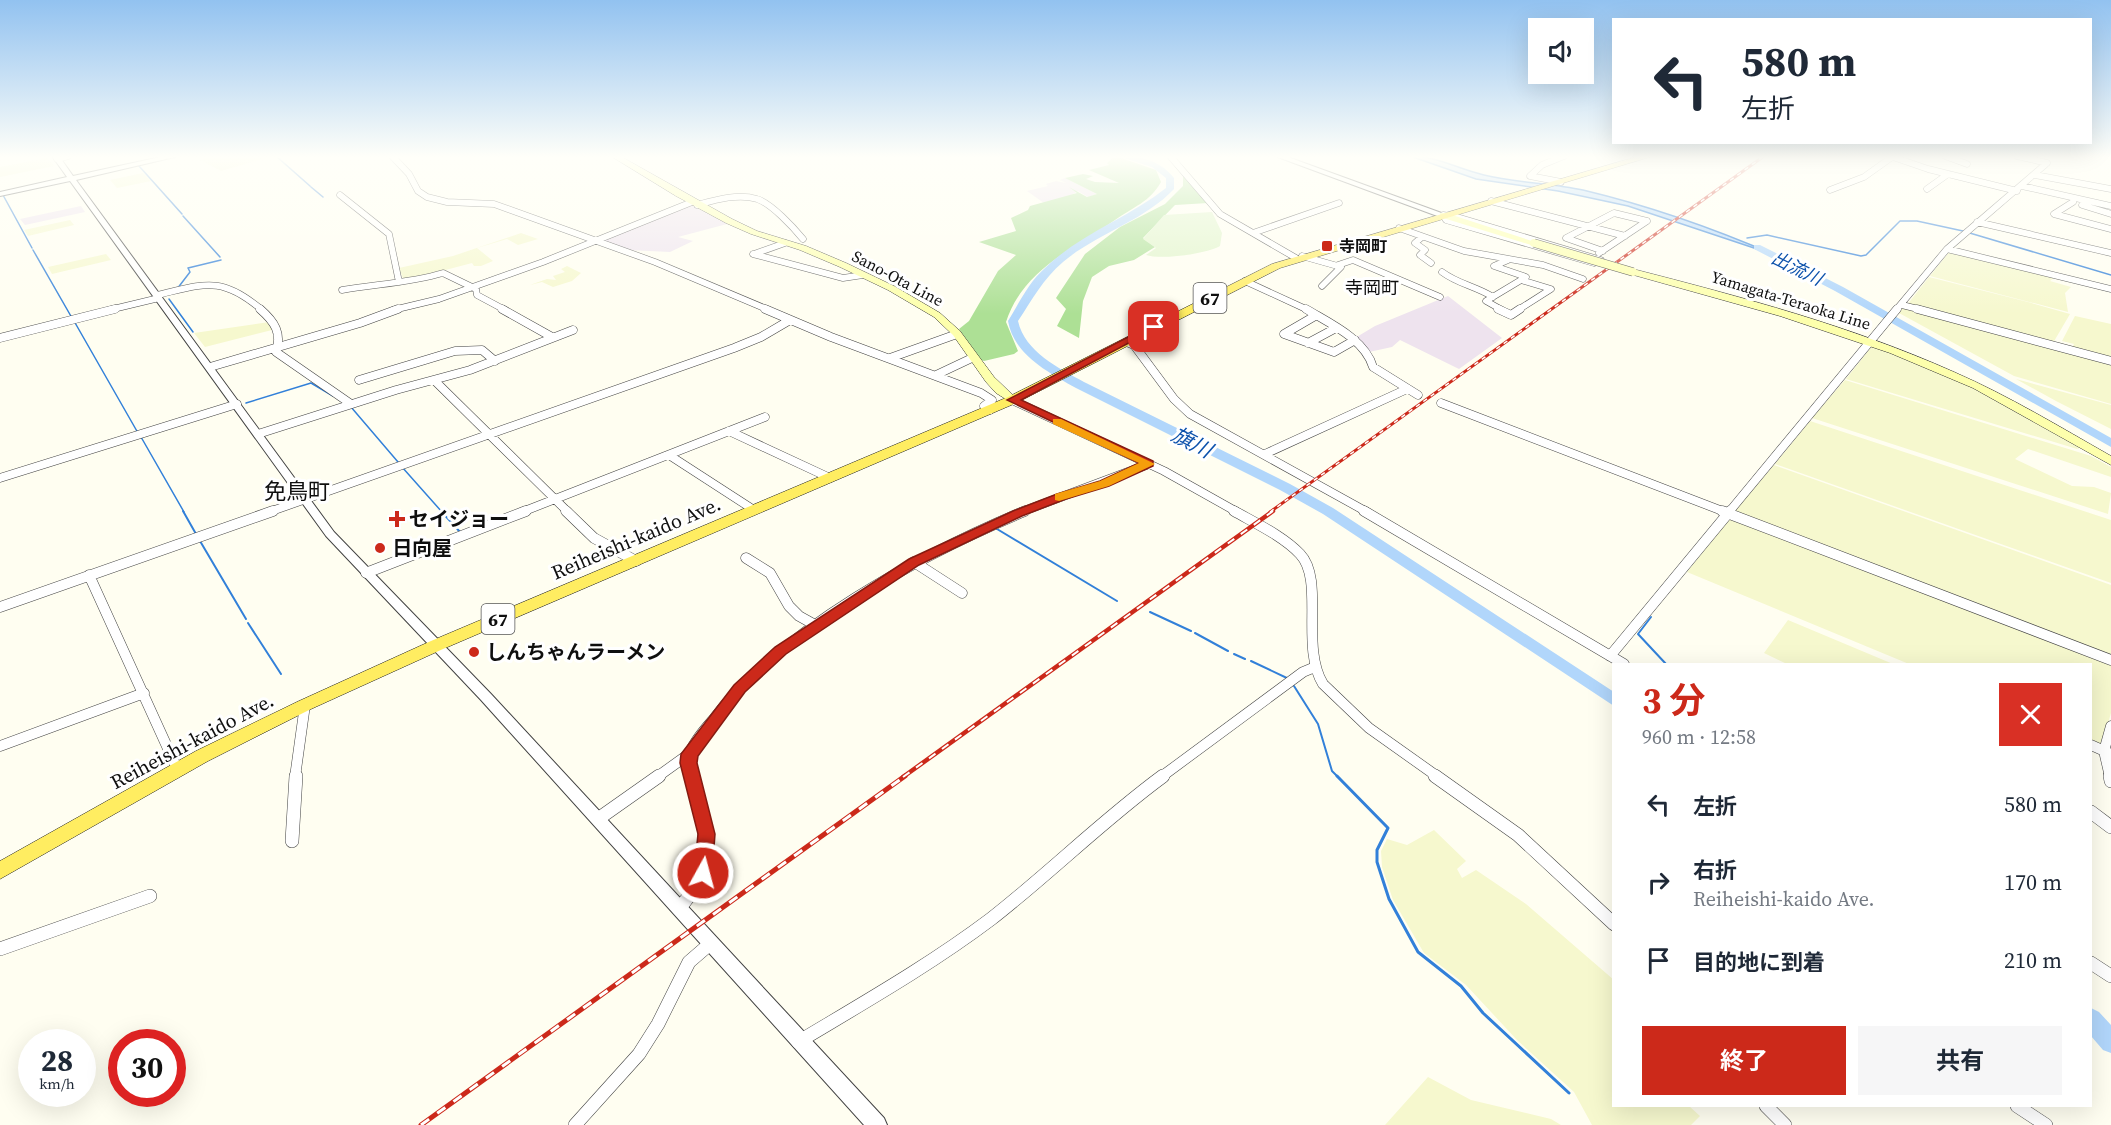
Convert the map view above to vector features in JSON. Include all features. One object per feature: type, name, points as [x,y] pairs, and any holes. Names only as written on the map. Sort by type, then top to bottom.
[{"type":"main road","name":"Sano-Ota Line","points":[[705,208],[745,229],[809,250],[863,275],[940,317],[957,334],[988,380],[1016,398]]},
{"type":"main road","name":"67","points":[[1299,257],[1465,208]]},
{"type":"main road","name":"Yamagata-Teraoka Line","points":[[1443,215],[1872,342],[1982,388],[2111,461]]},
{"type":"main road","name":"Reiheishi-kaido Ave.","points":[[0,871],[180,769],[305,705],[437,645],[990,410],[1086,364],[1245,281],[1299,257]]},
{"type":"street","points":[[93,208],[330,534],[437,645],[711,943],[798,1042],[877,1125]]},
{"type":"street","points":[[357,208],[389,234],[399,282]]},
{"type":"street","points":[[507,208],[714,285],[790,320],[992,398],[984,406],[990,410]]},
{"type":"street","points":[[210,367],[473,287],[679,208]]},
{"type":"street","points":[[770,208],[791,225],[803,239]]},
{"type":"street","points":[[1215,208],[1220,214],[1299,257],[1338,265],[1351,260],[1440,297]]},
{"type":"street","points":[[1253,233],[1323,208]]},
{"type":"street","points":[[1425,208],[1593,257],[1603,251],[1647,221],[1616,212],[1567,239],[1603,251]]},
{"type":"street","points":[[1520,208],[1624,236]]},
{"type":"street","points":[[1610,656],[1947,249],[1994,208]]},
{"type":"street","points":[[2062,208],[2054,214],[2111,229]]},
{"type":"street","points":[[2096,208],[2111,214]]},
{"type":"street","points":[[1977,222],[2111,253]]},
{"type":"street","points":[[1399,228],[1464,251],[1543,265],[1583,279]]},
{"type":"street","points":[[1422,237],[1415,243],[1425,250],[1420,255],[1431,263]]},
{"type":"street","points":[[785,243],[753,254],[843,278],[863,275]]},
{"type":"street","points":[[1947,249],[2111,288]]},
{"type":"street","points":[[1508,260],[1494,266],[1526,277],[1486,302],[1511,315]]},
{"type":"street","points":[[1322,286],[1341,268],[1338,265]]},
{"type":"street","points":[[1442,272],[1458,284],[1473,285],[1493,297]]},
{"type":"street","points":[[342,290],[412,282],[443,273],[462,284],[473,287],[483,300],[513,313],[552,337]]},
{"type":"street","points":[[1502,321],[1551,289],[1521,280]]},
{"type":"street","points":[[1245,281],[1294,302],[1355,340],[1370,356],[1373,367],[1418,395]]},
{"type":"street","points":[[0,338],[210,283],[244,295],[274,321],[280,338],[277,347],[278,354],[351,404]]},
{"type":"street","points":[[1902,305],[2111,361]]},
{"type":"street","points":[[1315,316],[1284,334],[1334,352],[1355,340]]},
{"type":"street","points":[[0,607],[743,344],[790,320]]},
{"type":"street","points":[[1308,343],[1336,328]]},
{"type":"street","points":[[258,434],[495,361],[573,330]]},
{"type":"street","points":[[890,358],[957,334]]},
{"type":"street","points":[[1127,342],[1134,345],[1180,406],[1337,493],[1404,536],[1622,663]]},
{"type":"street","points":[[359,380],[454,351],[482,350],[495,361]]},
{"type":"street","points":[[936,375],[972,358]]},
{"type":"street","points":[[434,380],[486,434],[594,538],[636,561]]},
{"type":"street","points":[[1265,454],[1407,389]]},
{"type":"street","points":[[1016,398],[1149,464],[1256,523],[1301,555],[1311,579],[1311,648],[1315,667],[1323,684],[1352,713],[1426,771],[1518,835],[1612,922]]},
{"type":"street","points":[[0,478],[237,404]]},
{"type":"street","points":[[1441,404],[2111,660]]},
{"type":"street","points":[[366,573],[765,417]]},
{"type":"street","points":[[729,431],[830,478]]},
{"type":"street","points":[[669,454],[754,510]]},
{"type":"street","points":[[598,819],[689,754],[750,677],[781,651],[914,562],[1017,513],[1061,496],[1105,484],[1149,464]]},
{"type":"street","points":[[746,558],[770,573],[789,606],[799,616],[817,626]]},
{"type":"street","points":[[914,562],[962,593]]},
{"type":"street","points":[[89,575],[175,764],[180,769]]},
{"type":"street","points":[[798,1042],[902,980],[963,939],[1060,864],[1123,805],[1303,672],[1315,667]]},
{"type":"street","points":[[0,746],[144,693]]},
{"type":"street","points":[[292,841],[294,788],[305,705]]},
{"type":"street","points":[[2111,726],[2108,752],[2111,781]]},
{"type":"street","points":[[2092,745],[2108,752]]},
{"type":"street","points":[[679,908],[691,899],[700,884],[707,846],[703,818],[688,763],[689,754]]},
{"type":"street","points":[[2093,814],[2111,816]]},
{"type":"street","points":[[2093,814],[2111,827]]},
{"type":"street","points":[[0,949],[150,897]]},
{"type":"street","points":[[575,1125],[639,1054],[658,1024],[689,962],[711,943]]},
{"type":"street","points":[[2092,964],[2111,976]]},
{"type":"street","points":[[1767,1107],[1785,1125]]},
{"type":"street","points":[[2019,1107],[2046,1125]]},
{"type":"shaded area","points":[[69,208],[83,208],[85,212],[25,225],[20,219]]},
{"type":"shaded area","points":[[678,208],[698,208],[727,224],[678,237],[693,241],[670,252],[628,250],[600,240]]},
{"type":"shaded area","points":[[1448,296],[1502,338],[1459,369],[1400,340],[1392,347],[1369,352],[1355,338],[1375,326]]},
{"type":"green space","points":[[1134,208],[1067,251],[1037,274],[1024,288],[1006,322],[1018,351],[984,361],[979,359],[959,329],[969,321],[998,271],[1016,255],[979,242],[1016,231],[1011,218],[1028,210]]},
{"type":"green space","points":[[1156,208],[1172,208],[1143,238],[1155,247],[1134,260],[1109,266],[1092,277],[1083,301],[1079,338],[1057,326],[1066,309],[1056,298],[1085,254],[1120,227]]},
{"type":"green space","points":[[1212,212],[1222,233],[1220,246],[1183,255],[1162,257],[1146,255],[1156,248],[1143,239],[1164,215]]},
{"type":"green space","points":[[70,220],[74,225],[28,236],[24,230]]},
{"type":"green space","points":[[521,233],[538,239],[518,245],[507,239],[477,248],[493,261],[481,266],[474,266],[472,263],[404,281],[399,268],[453,256]]},
{"type":"green space","points":[[1950,251],[2056,276],[2050,281],[2071,287],[2065,293],[2068,312],[1930,276]]},
{"type":"green space","points":[[106,254],[111,260],[52,274],[48,267]]},
{"type":"green space","points":[[567,266],[581,273],[572,281],[553,287],[542,282],[530,285],[547,279],[556,280],[553,276],[565,272],[561,269]]},
{"type":"green space","points":[[1929,277],[2070,314],[2053,343],[1907,305]]},
{"type":"green space","points":[[1903,307],[2111,363],[2111,404],[2014,376],[1899,313]]},
{"type":"green space","points":[[2075,316],[2111,324],[2111,358],[2072,348],[2074,344],[2062,341]]},
{"type":"green space","points":[[269,322],[272,330],[205,347],[194,333]]},
{"type":"green space","points":[[1873,345],[1966,384],[2080,448],[2077,449],[1846,379]]},
{"type":"green space","points":[[2016,379],[2111,405],[2111,429],[2056,401]]},
{"type":"green space","points":[[1845,380],[2091,456],[2111,467],[2111,477],[2028,449],[2015,459],[2072,486],[2094,487],[2111,493],[2108,514],[1812,418]]},
{"type":"green space","points":[[1810,421],[2111,520],[2111,583],[1775,464]]},
{"type":"green space","points":[[1774,465],[2111,585],[2111,658],[1733,513]]},
{"type":"green space","points":[[1731,517],[2111,662],[2111,713],[2102,745],[2092,741],[2092,663],[1907,663],[1687,572]]},
{"type":"green space","points":[[1788,620],[1891,663],[1785,663],[1764,653]]},
{"type":"green space","points":[[1434,830],[1466,861],[1457,869],[1462,878],[1476,870],[1526,904],[1612,978],[1612,1107],[1690,1107],[1700,1116],[1691,1125],[1592,1125],[1574,1092],[1517,1040],[1466,985],[1424,953],[1393,900],[1382,867],[1381,851],[1387,839],[1407,845]]},
{"type":"green space","points":[[1428,1077],[1471,1100],[1551,1119],[1561,1125],[1385,1125]]},
{"type":"water","points":[[1636,208],[1650,208],[1682,219],[1775,255]]},
{"type":"waterway","points":[[10,208],[32,248]]},
{"type":"waterway","points":[[177,208],[182,214]]},
{"type":"waterway","name":"旗川","points":[[1142,208],[1076,248],[1047,271],[1013,321],[1015,331],[1029,350],[1050,367],[1080,385],[1285,487],[1328,511],[1612,699]]},
{"type":"waterway","points":[[183,216],[220,257]]},
{"type":"waterway","points":[[1747,238],[1767,235],[1861,256],[1866,255],[1900,221],[1917,221],[1963,231],[2111,275]]},
{"type":"waterway","name":"出流川","points":[[1757,247],[1839,289],[2111,443]]},
{"type":"waterway","points":[[33,250],[72,318]]},
{"type":"waterway","points":[[177,289],[190,272],[188,268],[221,260]]},
{"type":"waterway","points":[[169,299],[193,332]]},
{"type":"waterway","points":[[74,321],[138,433]]},
{"type":"waterway","points":[[246,403],[311,383],[333,396]]},
{"type":"waterway","points":[[351,407],[398,462]]},
{"type":"waterway","points":[[141,437],[184,512]]},
{"type":"waterway","points":[[402,467],[442,512]]},
{"type":"waterway","points":[[183,511],[196,534]]},
{"type":"waterway","points":[[441,511],[460,532]]},
{"type":"waterway","points":[[997,529],[1117,601]]},
{"type":"waterway","points":[[200,541],[246,619]]},
{"type":"waterway","points":[[1150,612],[1191,631]]},
{"type":"waterway","points":[[1651,617],[1638,634],[1665,663]]},
{"type":"waterway","points":[[248,623],[281,674]]},
{"type":"waterway","points":[[1195,633],[1228,651]]},
{"type":"waterway","points":[[1234,654],[1245,659]]},
{"type":"waterway","points":[[1251,661],[1289,679]]},
{"type":"waterway","points":[[1294,686],[1318,724],[1332,771],[1337,776]]},
{"type":"waterway","points":[[1337,776],[1388,828],[1377,850],[1377,862],[1389,899],[1418,952],[1461,986],[1483,1013],[1569,1093]]},
{"type":"waterway","name":"旗川","points":[[2092,1020],[2111,1042]]},
{"type":"railway","points":[[1270,512],[1691,208]]},
{"type":"railway","points":[[903,777],[1273,511]]},
{"type":"railway","points":[[421,1125],[905,776]]},
{"type":"slow traffic","points":[[1057,421],[1149,464],[1105,484],[1059,497]]},
{"type":"place","name":"寺岡町","points":[[1327,246]]},
{"type":"place","name":"セイジョー","points":[[397,519]]},
{"type":"place","name":"日向屋","points":[[380,548]]},
{"type":"place","name":"しんちゃんラーメン","points":[[474,652]]},
{"type":"district","name":"寺岡町","points":[[1372,287]]},
{"type":"district","name":"免鳥町","points":[[297,491]]},
{"type":"route","points":[[703,873],[707,846],[706,834],[688,763],[689,754],[739,688],[781,651],[861,595],[914,562],[1017,513],[1061,496],[1105,484],[1149,464],[1012,400],[1059,378],[1154,327]]}]
